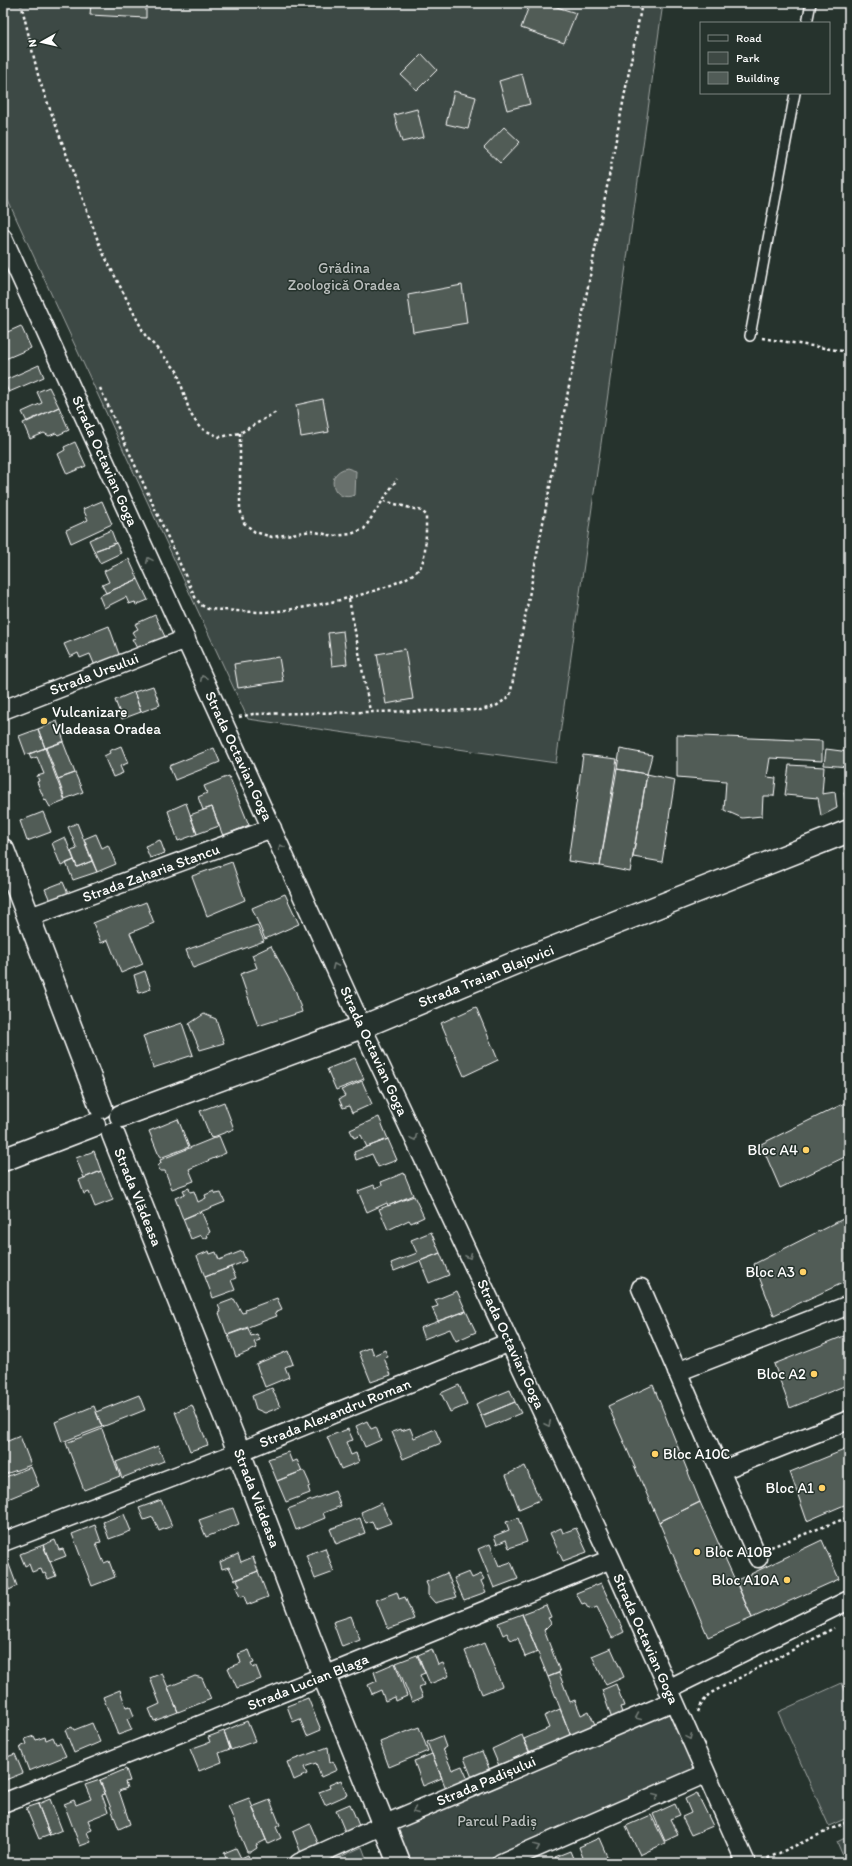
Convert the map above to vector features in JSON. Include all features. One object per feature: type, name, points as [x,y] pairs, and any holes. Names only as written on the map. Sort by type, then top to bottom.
[{"type":"street","name":"Strada Octavian Goga","points":[[3,238],[9,267],[186,639],[362,1026],[611,1559],[705,1774],[746,1863]]},
{"type":"street","name":"Strada Ursului","points":[[3,710],[186,639]]},
{"type":"street","name":"Strada Zaharia Stancu","points":[[30,917],[272,828]]},
{"type":"street","name":"Strada Traian Blajovici","points":[[117,1125],[515,963],[849,830]]},
{"type":"street","points":[[3,850],[30,917],[97,1116],[99,1132],[108,1135],[117,1125]]},
{"type":"street","points":[[3,1160],[97,1116]]},
{"type":"street","name":"Strada Vlădeasa","points":[[117,1125],[324,1676],[399,1863]]},
{"type":"street","points":[[641,1288],[758,1555]]},
{"type":"street","points":[[677,1372],[849,1305]]},
{"type":"street","name":"Strada Alexandru Roman","points":[[3,1542],[239,1452],[510,1342]]},
{"type":"street","points":[[720,1471],[849,1420]]},
{"type":"street","name":"Strada Lucian Blaga","points":[[3,1803],[324,1676],[611,1559]]},
{"type":"street","name":"Strada Padișului","points":[[299,1863],[671,1695],[849,1600]]},
{"type":"street","points":[[501,1863],[705,1774]]},
{"type":"lane","points":[[807,22],[811,3]]},
{"type":"lane","points":[[750,336],[794,94]]},
{"type":"path","points":[[21,3],[39,79],[101,249],[145,335],[176,371],[190,413],[200,428],[220,437],[240,433],[278,411]]},
{"type":"path","points":[[224,722],[253,714],[481,710],[496,706],[510,696],[642,3]]},
{"type":"path","points":[[750,336],[849,352]]},
{"type":"path","points":[[100,388],[196,597],[201,605],[208,608],[263,612],[349,599],[410,578],[420,568],[424,552],[426,515],[422,511],[384,501]]},
{"type":"path","points":[[240,433],[240,508],[244,523],[255,532],[272,537],[311,531],[334,536],[351,534],[364,529],[384,501],[397,479]]},
{"type":"path","points":[[349,599],[370,711]]},
{"type":"path","points":[[758,1555],[849,1517]]},
{"type":"path","points":[[697,1714],[701,1705],[710,1694],[835,1628]]},
{"type":"path","points":[[757,1863],[849,1821]]},
{"type":"green space","name":"Grădina Zoologică Oradea","points":[[3,3],[663,3],[556,763],[248,719],[3,190]]},
{"type":"green space","points":[[842,1683],[849,1699],[849,1817],[829,1826],[778,1712]]},
{"type":"green space","name":"Parcul Padiș","points":[[674,1701],[705,1774],[501,1863],[399,1863],[383,1825]]},
{"type":"green space","points":[[849,1836],[849,1863],[846,1863],[837,1842]]},
{"type":"green space","points":[[362,1847],[368,1863],[327,1863]]},
{"type":"shaded area","points":[[347,468],[356,471],[355,495],[347,497],[336,492],[333,481],[335,476],[340,471]]},
{"type":"building","points":[[91,3],[146,3],[146,18],[90,15]]},
{"type":"building","points":[[530,3],[544,3],[576,13],[564,43],[521,28]]},
{"type":"building","points":[[422,54],[437,70],[417,90],[401,75]]},
{"type":"building","points":[[522,74],[530,104],[507,110],[499,81]]},
{"type":"building","points":[[454,91],[476,97],[468,129],[446,124]]},
{"type":"building","points":[[417,109],[424,137],[402,142],[394,115]]},
{"type":"building","points":[[504,127],[520,142],[500,163],[484,148]]},
{"type":"building","points":[[462,285],[467,323],[413,332],[408,295]]},
{"type":"building","points":[[21,326],[31,348],[3,360],[3,334]]},
{"type":"building","points":[[39,365],[44,377],[9,392],[3,381]]},
{"type":"building","points":[[49,387],[59,407],[27,422],[22,412],[42,403],[37,392]]},
{"type":"building","points":[[323,399],[329,432],[301,437],[296,405]]},
{"type":"building","points":[[59,407],[69,430],[58,435],[56,433],[49,436],[44,433],[30,439],[23,423]]},
{"type":"building","points":[[75,442],[86,466],[67,474],[58,454],[65,450],[64,447]]},
{"type":"building","points":[[102,501],[112,524],[71,543],[66,530],[88,520],[83,509]]},
{"type":"building","points":[[111,530],[116,543],[94,551],[89,540]]},
{"type":"building","points":[[116,543],[121,553],[100,563],[94,551]]},
{"type":"building","points":[[129,559],[138,579],[106,593],[102,585],[109,582],[104,571]]},
{"type":"building","points":[[138,579],[148,600],[136,605],[135,602],[129,604],[126,597],[104,608],[99,596]]},
{"type":"building","points":[[155,615],[166,639],[138,650],[132,639],[136,638],[132,632],[138,629],[135,624]]},
{"type":"building","points":[[109,626],[120,657],[95,666],[90,654],[80,658],[78,653],[70,657],[64,644]]},
{"type":"building","points":[[343,631],[347,664],[332,666],[328,633]]},
{"type":"building","points":[[405,649],[413,699],[386,704],[377,654]]},
{"type":"building","points":[[279,657],[283,681],[238,688],[234,664]]},
{"type":"building","points":[[3,675],[6,682],[4,684],[8,697],[3,699]]},
{"type":"building","points":[[153,686],[160,705],[141,712],[134,692]]},
{"type":"building","points":[[134,692],[141,712],[122,719],[115,700]]},
{"type":"building","points":[[57,721],[64,741],[45,748],[38,729]]},
{"type":"building","points":[[38,729],[45,748],[26,755],[19,736]]},
{"type":"building","points":[[677,735],[822,741],[822,761],[770,758],[767,777],[776,778],[774,796],[763,796],[762,816],[742,818],[724,810],[726,781],[677,777]]},
{"type":"building","points":[[63,742],[75,773],[58,779],[46,748]]},
{"type":"building","points":[[121,746],[128,763],[120,766],[123,773],[113,777],[104,756],[110,753],[109,751]]},
{"type":"building","points":[[45,748],[65,801],[50,807],[46,800],[45,801],[37,782],[39,781],[37,776],[44,774],[37,757],[31,759],[29,754]]},
{"type":"building","points":[[214,748],[220,762],[175,780],[169,766]]},
{"type":"building","points":[[620,749],[652,755],[647,774],[617,769]]},
{"type":"building","points":[[826,749],[849,752],[849,767],[824,765]]},
{"type":"building","points":[[583,755],[617,759],[600,866],[568,861]]},
{"type":"building","points":[[789,765],[824,767],[822,794],[835,792],[837,808],[821,816],[818,798],[785,795]]},
{"type":"building","points":[[617,769],[647,774],[630,872],[600,866]]},
{"type":"building","points":[[75,773],[83,792],[65,799],[58,779]]},
{"type":"building","points":[[647,774],[675,780],[662,862],[633,857]]},
{"type":"building","points":[[229,776],[249,825],[223,836],[212,807],[203,810],[198,797],[207,793],[204,786]]},
{"type":"building","points":[[849,791],[849,805],[847,806],[844,792]]},
{"type":"building","points":[[186,803],[197,834],[178,841],[168,811]]},
{"type":"building","points":[[212,807],[219,826],[197,834],[190,815]]},
{"type":"building","points":[[43,812],[51,832],[27,841],[20,821]]},
{"type":"building","points":[[77,823],[92,861],[77,867],[71,851],[77,849],[68,827]]},
{"type":"building","points":[[96,834],[102,848],[108,845],[116,864],[97,872],[84,839]]},
{"type":"building","points":[[65,837],[74,860],[61,866],[52,843]]},
{"type":"building","points":[[160,840],[165,853],[150,858],[145,846]]},
{"type":"building","points":[[74,860],[77,867],[92,861],[97,872],[73,880],[66,863]]},
{"type":"building","points":[[232,862],[245,900],[207,916],[192,876]]},
{"type":"building","points":[[63,882],[69,896],[51,903],[45,889]]},
{"type":"building","points":[[285,894],[299,924],[265,939],[252,908]]},
{"type":"building","points":[[146,902],[154,923],[130,933],[143,964],[121,973],[108,940],[101,943],[93,923]]},
{"type":"building","points":[[257,925],[264,941],[193,968],[186,950]]},
{"type":"building","points":[[271,946],[296,992],[302,1012],[258,1026],[240,974],[257,968],[252,955]]},
{"type":"building","points":[[145,971],[151,989],[139,993],[134,975]]},
{"type":"building","points":[[476,1007],[498,1060],[464,1076],[441,1023]]},
{"type":"building","points":[[204,1014],[216,1019],[224,1043],[200,1050],[189,1024]]},
{"type":"building","points":[[182,1023],[193,1055],[153,1068],[143,1036]]},
{"type":"building","points":[[355,1058],[364,1079],[336,1090],[327,1069]]},
{"type":"building","points":[[362,1081],[372,1104],[352,1113],[349,1106],[343,1108],[339,1099],[345,1096],[341,1090]]},
{"type":"building","name":"Bloc A4","points":[[849,1101],[849,1155],[780,1188],[761,1144]]},
{"type":"building","points":[[224,1102],[234,1129],[211,1138],[200,1111]]},
{"type":"building","points":[[379,1117],[388,1139],[367,1147],[361,1135],[354,1138],[350,1130]]},
{"type":"building","points":[[178,1119],[189,1147],[160,1158],[149,1131]]},
{"type":"building","points":[[219,1136],[226,1153],[189,1169],[194,1181],[172,1189],[165,1171],[160,1171],[158,1166],[161,1163],[160,1160]]},
{"type":"building","points":[[388,1139],[397,1160],[378,1167],[372,1154],[356,1160],[354,1152]]},
{"type":"building","points":[[94,1151],[101,1171],[84,1178],[76,1158]]},
{"type":"building","points":[[101,1171],[113,1200],[95,1207],[89,1192],[84,1194],[79,1180]]},
{"type":"building","points":[[404,1173],[413,1195],[388,1206],[387,1203],[367,1212],[358,1191],[374,1185],[375,1188],[382,1185],[381,1182]]},
{"type":"building","points":[[189,1188],[190,1192],[194,1191],[198,1202],[206,1198],[205,1195],[214,1191],[216,1194],[221,1193],[225,1202],[183,1219],[175,1198],[185,1194],[183,1190]]},
{"type":"building","points":[[414,1196],[424,1217],[411,1223],[409,1220],[388,1230],[379,1209]]},
{"type":"building","points":[[201,1211],[210,1232],[207,1234],[208,1237],[203,1239],[201,1235],[191,1239],[183,1219]]},
{"type":"building","name":"Bloc A3","points":[[849,1216],[849,1280],[774,1315],[754,1264]]},
{"type":"building","points":[[431,1232],[440,1253],[394,1271],[391,1263],[417,1253],[411,1240]]},
{"type":"building","points":[[209,1251],[210,1254],[216,1252],[219,1260],[242,1251],[246,1261],[205,1277],[197,1256]]},
{"type":"building","points":[[440,1253],[449,1275],[429,1283],[420,1261]]},
{"type":"building","points":[[231,1267],[236,1278],[231,1280],[235,1290],[213,1298],[205,1277]]},
{"type":"building","points":[[457,1291],[466,1311],[438,1321],[432,1308],[438,1306],[435,1300]]},
{"type":"building","points":[[277,1298],[282,1309],[275,1312],[277,1316],[227,1335],[219,1313],[221,1312],[218,1305],[234,1299],[242,1313],[246,1312],[245,1310]]},
{"type":"building","points":[[466,1311],[476,1332],[456,1341],[450,1329],[424,1339],[420,1328]]},
{"type":"building","points":[[248,1328],[251,1336],[257,1334],[260,1340],[254,1342],[257,1348],[236,1357],[228,1335]]},
{"type":"building","name":"Bloc A2","points":[[849,1334],[849,1384],[790,1408],[774,1364]]},
{"type":"building","points":[[371,1347],[374,1355],[385,1350],[388,1357],[384,1358],[391,1375],[371,1382],[359,1352]]},
{"type":"building","points":[[288,1351],[293,1364],[285,1367],[289,1377],[265,1387],[256,1364]]},
{"type":"building","points":[[459,1385],[467,1405],[450,1412],[441,1393]]},
{"type":"building","name":"Bloc A10C","points":[[653,1385],[700,1502],[659,1522],[608,1406]]},
{"type":"building","points":[[272,1388],[280,1407],[265,1413],[256,1409],[252,1396]]},
{"type":"building","points":[[510,1390],[515,1402],[481,1416],[476,1404]]},
{"type":"building","points":[[139,1395],[145,1410],[102,1427],[96,1412]]},
{"type":"building","points":[[515,1402],[521,1413],[486,1428],[481,1416]]},
{"type":"building","points":[[192,1405],[208,1445],[190,1451],[175,1412]]},
{"type":"building","points":[[94,1406],[102,1427],[62,1442],[55,1422]]},
{"type":"building","points":[[367,1421],[371,1429],[376,1427],[381,1440],[365,1447],[356,1426]]},
{"type":"building","points":[[410,1428],[414,1438],[435,1429],[441,1443],[403,1459],[392,1432]]},
{"type":"building","points":[[102,1429],[120,1476],[84,1490],[66,1443]]},
{"type":"building","points":[[348,1429],[353,1440],[346,1442],[351,1455],[356,1453],[359,1462],[341,1469],[327,1437]]},
{"type":"building","points":[[20,1436],[31,1465],[3,1475],[3,1443]]},
{"type":"building","points":[[158,1446],[164,1461],[122,1478],[116,1462]]},
{"type":"building","name":"Bloc A1","points":[[849,1448],[849,1503],[807,1521],[790,1472]]},
{"type":"building","points":[[288,1452],[292,1462],[297,1460],[302,1471],[277,1481],[268,1459]]},
{"type":"building","points":[[525,1466],[540,1500],[519,1509],[506,1475]]},
{"type":"building","points":[[31,1467],[39,1486],[3,1501],[3,1478]]},
{"type":"building","points":[[304,1471],[309,1482],[310,1486],[308,1487],[310,1493],[286,1502],[277,1481]]},
{"type":"building","points":[[335,1491],[341,1506],[323,1513],[325,1518],[296,1530],[288,1509]]},
{"type":"building","points":[[161,1500],[172,1526],[159,1531],[153,1517],[144,1520],[139,1508]]},
{"type":"building","name":"Bloc A10B","points":[[700,1502],[752,1618],[708,1637],[659,1522]]},
{"type":"building","points":[[381,1503],[391,1523],[375,1529],[372,1521],[366,1523],[361,1512]]},
{"type":"building","points":[[3,1508],[8,1521],[3,1523]]},
{"type":"building","points":[[233,1508],[239,1524],[206,1537],[199,1520]]},
{"type":"building","points":[[124,1514],[131,1531],[109,1539],[103,1522]]},
{"type":"building","points":[[360,1518],[365,1533],[336,1544],[330,1529]]},
{"type":"building","points":[[518,1518],[527,1542],[509,1548],[506,1540],[497,1544],[494,1536],[509,1530],[506,1522]]},
{"type":"building","points":[[95,1525],[101,1542],[96,1543],[101,1556],[104,1563],[109,1561],[115,1577],[92,1586],[72,1534]]},
{"type":"building","points":[[561,1528],[563,1533],[576,1528],[587,1552],[563,1561],[550,1533]]},
{"type":"building","points":[[55,1540],[59,1550],[63,1549],[66,1556],[50,1562],[43,1545]]},
{"type":"building","name":"Bloc A10A","points":[[822,1540],[839,1579],[752,1618],[736,1581]]},
{"type":"building","points":[[490,1544],[499,1566],[511,1562],[518,1579],[494,1588],[478,1549]]},
{"type":"building","points":[[43,1545],[56,1576],[48,1579],[45,1573],[43,1574],[41,1569],[32,1572],[29,1564],[25,1566],[20,1554]]},
{"type":"building","points":[[325,1548],[334,1572],[315,1579],[306,1555]]},
{"type":"building","points":[[238,1554],[241,1562],[253,1557],[258,1571],[235,1580],[229,1567],[222,1569],[220,1562]]},
{"type":"building","points":[[7,1559],[17,1586],[9,1590],[7,1585],[3,1587],[3,1561]]},
{"type":"building","points":[[258,1571],[268,1597],[247,1605],[244,1596],[240,1597],[236,1587],[240,1586],[237,1580]]},
{"type":"building","points":[[469,1572],[472,1578],[481,1574],[484,1579],[481,1581],[486,1592],[464,1600],[454,1578]]},
{"type":"building","points":[[447,1573],[457,1597],[435,1603],[428,1595],[428,1587],[426,1582]]},
{"type":"building","points":[[601,1583],[624,1632],[612,1638],[597,1607],[592,1609],[587,1607],[585,1603],[582,1604],[576,1593]]},
{"type":"building","points":[[397,1592],[399,1599],[405,1597],[414,1619],[388,1629],[376,1600]]},
{"type":"building","points":[[546,1605],[551,1617],[548,1618],[551,1623],[544,1630],[560,1672],[548,1677],[522,1614]]},
{"type":"building","points":[[522,1614],[538,1652],[525,1657],[518,1638],[513,1640],[510,1639],[507,1633],[503,1635],[498,1623]]},
{"type":"building","points":[[351,1616],[360,1640],[342,1647],[333,1622]]},
{"type":"building","points":[[484,1643],[502,1686],[482,1694],[465,1651]]},
{"type":"building","points":[[611,1648],[624,1677],[606,1685],[592,1656]]},
{"type":"building","points":[[432,1649],[438,1665],[443,1663],[449,1676],[430,1684],[418,1655]]},
{"type":"building","points":[[249,1650],[254,1663],[251,1664],[253,1668],[256,1666],[261,1679],[237,1688],[228,1668],[241,1663],[238,1654]]},
{"type":"building","points":[[417,1655],[425,1673],[420,1675],[424,1685],[419,1687],[423,1697],[412,1702],[396,1663]]},
{"type":"building","points":[[395,1663],[407,1696],[396,1701],[395,1697],[385,1701],[381,1690],[372,1694],[368,1685],[377,1681],[374,1672]]},
{"type":"building","points":[[162,1673],[178,1712],[154,1721],[149,1709],[160,1704],[150,1678]]},
{"type":"building","points":[[559,1673],[570,1702],[575,1700],[581,1715],[589,1711],[597,1729],[572,1739],[548,1677]]},
{"type":"building","points":[[195,1676],[202,1678],[211,1699],[178,1712],[168,1687]]},
{"type":"building","points":[[616,1684],[624,1706],[620,1707],[624,1718],[613,1722],[602,1690]]},
{"type":"building","points":[[120,1690],[126,1707],[130,1706],[134,1716],[127,1719],[132,1730],[118,1735],[103,1697]]},
{"type":"building","points":[[308,1698],[321,1730],[307,1736],[300,1719],[293,1722],[287,1706]]},
{"type":"building","points":[[560,1709],[572,1739],[532,1757],[524,1739],[549,1728],[544,1716]]},
{"type":"building","points":[[247,1721],[255,1741],[231,1750],[224,1731]]},
{"type":"building","points":[[92,1723],[100,1742],[74,1753],[65,1730],[72,1727],[74,1730]]},
{"type":"building","points":[[419,1727],[428,1751],[389,1767],[380,1742]]},
{"type":"building","points":[[224,1731],[230,1749],[219,1753],[222,1762],[199,1771],[190,1749],[210,1742],[208,1737]]},
{"type":"building","points":[[522,1735],[531,1757],[500,1768],[492,1749]]},
{"type":"building","points":[[34,1736],[36,1740],[45,1737],[46,1740],[53,1737],[56,1744],[60,1743],[66,1756],[29,1771],[20,1747],[27,1744],[25,1739]]},
{"type":"building","points":[[442,1736],[446,1747],[443,1749],[452,1770],[462,1766],[469,1782],[447,1791],[427,1742]]},
{"type":"building","points":[[3,1747],[7,1757],[15,1754],[23,1773],[3,1781]]},
{"type":"building","points":[[328,1747],[330,1763],[333,1761],[337,1770],[321,1777],[316,1763],[304,1767],[307,1774],[294,1780],[287,1762]]},
{"type":"building","points":[[482,1751],[491,1773],[473,1780],[464,1758]]},
{"type":"building","points":[[432,1754],[442,1778],[423,1786],[414,1761]]},
{"type":"building","points":[[126,1769],[130,1781],[125,1782],[127,1788],[119,1791],[130,1824],[119,1829],[100,1780]]},
{"type":"building","points":[[100,1780],[105,1794],[102,1795],[108,1812],[88,1820],[92,1830],[87,1832],[91,1842],[80,1846],[64,1804],[74,1800],[76,1805],[91,1799],[85,1785]]},
{"type":"building","points":[[341,1780],[347,1795],[325,1805],[319,1792],[330,1788],[329,1785]]},
{"type":"building","points":[[697,1793],[713,1826],[691,1835],[682,1817],[691,1813],[685,1799]]},
{"type":"building","points":[[249,1798],[266,1840],[256,1845],[257,1848],[251,1852],[247,1852],[228,1806]]},
{"type":"building","points":[[50,1799],[62,1830],[50,1835],[38,1804]]},
{"type":"building","points":[[270,1800],[280,1825],[276,1827],[281,1838],[268,1844],[252,1807]]},
{"type":"building","points":[[38,1804],[50,1835],[39,1839],[26,1808]]},
{"type":"building","points":[[350,1804],[360,1828],[346,1834],[336,1810]]},
{"type":"building","points":[[675,1804],[680,1815],[670,1819],[678,1835],[665,1841],[653,1814]]},
{"type":"building","points":[[651,1815],[665,1843],[640,1855],[626,1826]]},
{"type":"building","points":[[310,1824],[319,1845],[301,1853],[293,1832]]},
{"type":"building","points":[[599,1838],[610,1863],[585,1863],[579,1847]]},
{"type":"building","points":[[236,1848],[241,1858],[248,1855],[251,1863],[228,1863],[224,1853]]},
{"type":"building","points":[[570,1851],[575,1863],[558,1863],[555,1857]]},
{"type":"place","name":"Vulcanizare Vladeasa Oradea","points":[[44,721]]},
{"type":"place","name":"Bloc A4","points":[[806,1150]]},
{"type":"place","name":"Bloc A3","points":[[803,1272]]},
{"type":"place","name":"Bloc A2","points":[[814,1374]]},
{"type":"place","name":"Bloc A10C","points":[[655,1454]]},
{"type":"place","name":"Bloc A1","points":[[822,1488]]},
{"type":"place","name":"Bloc A10B","points":[[697,1552]]},
{"type":"place","name":"Bloc A10A","points":[[787,1580]]}]
